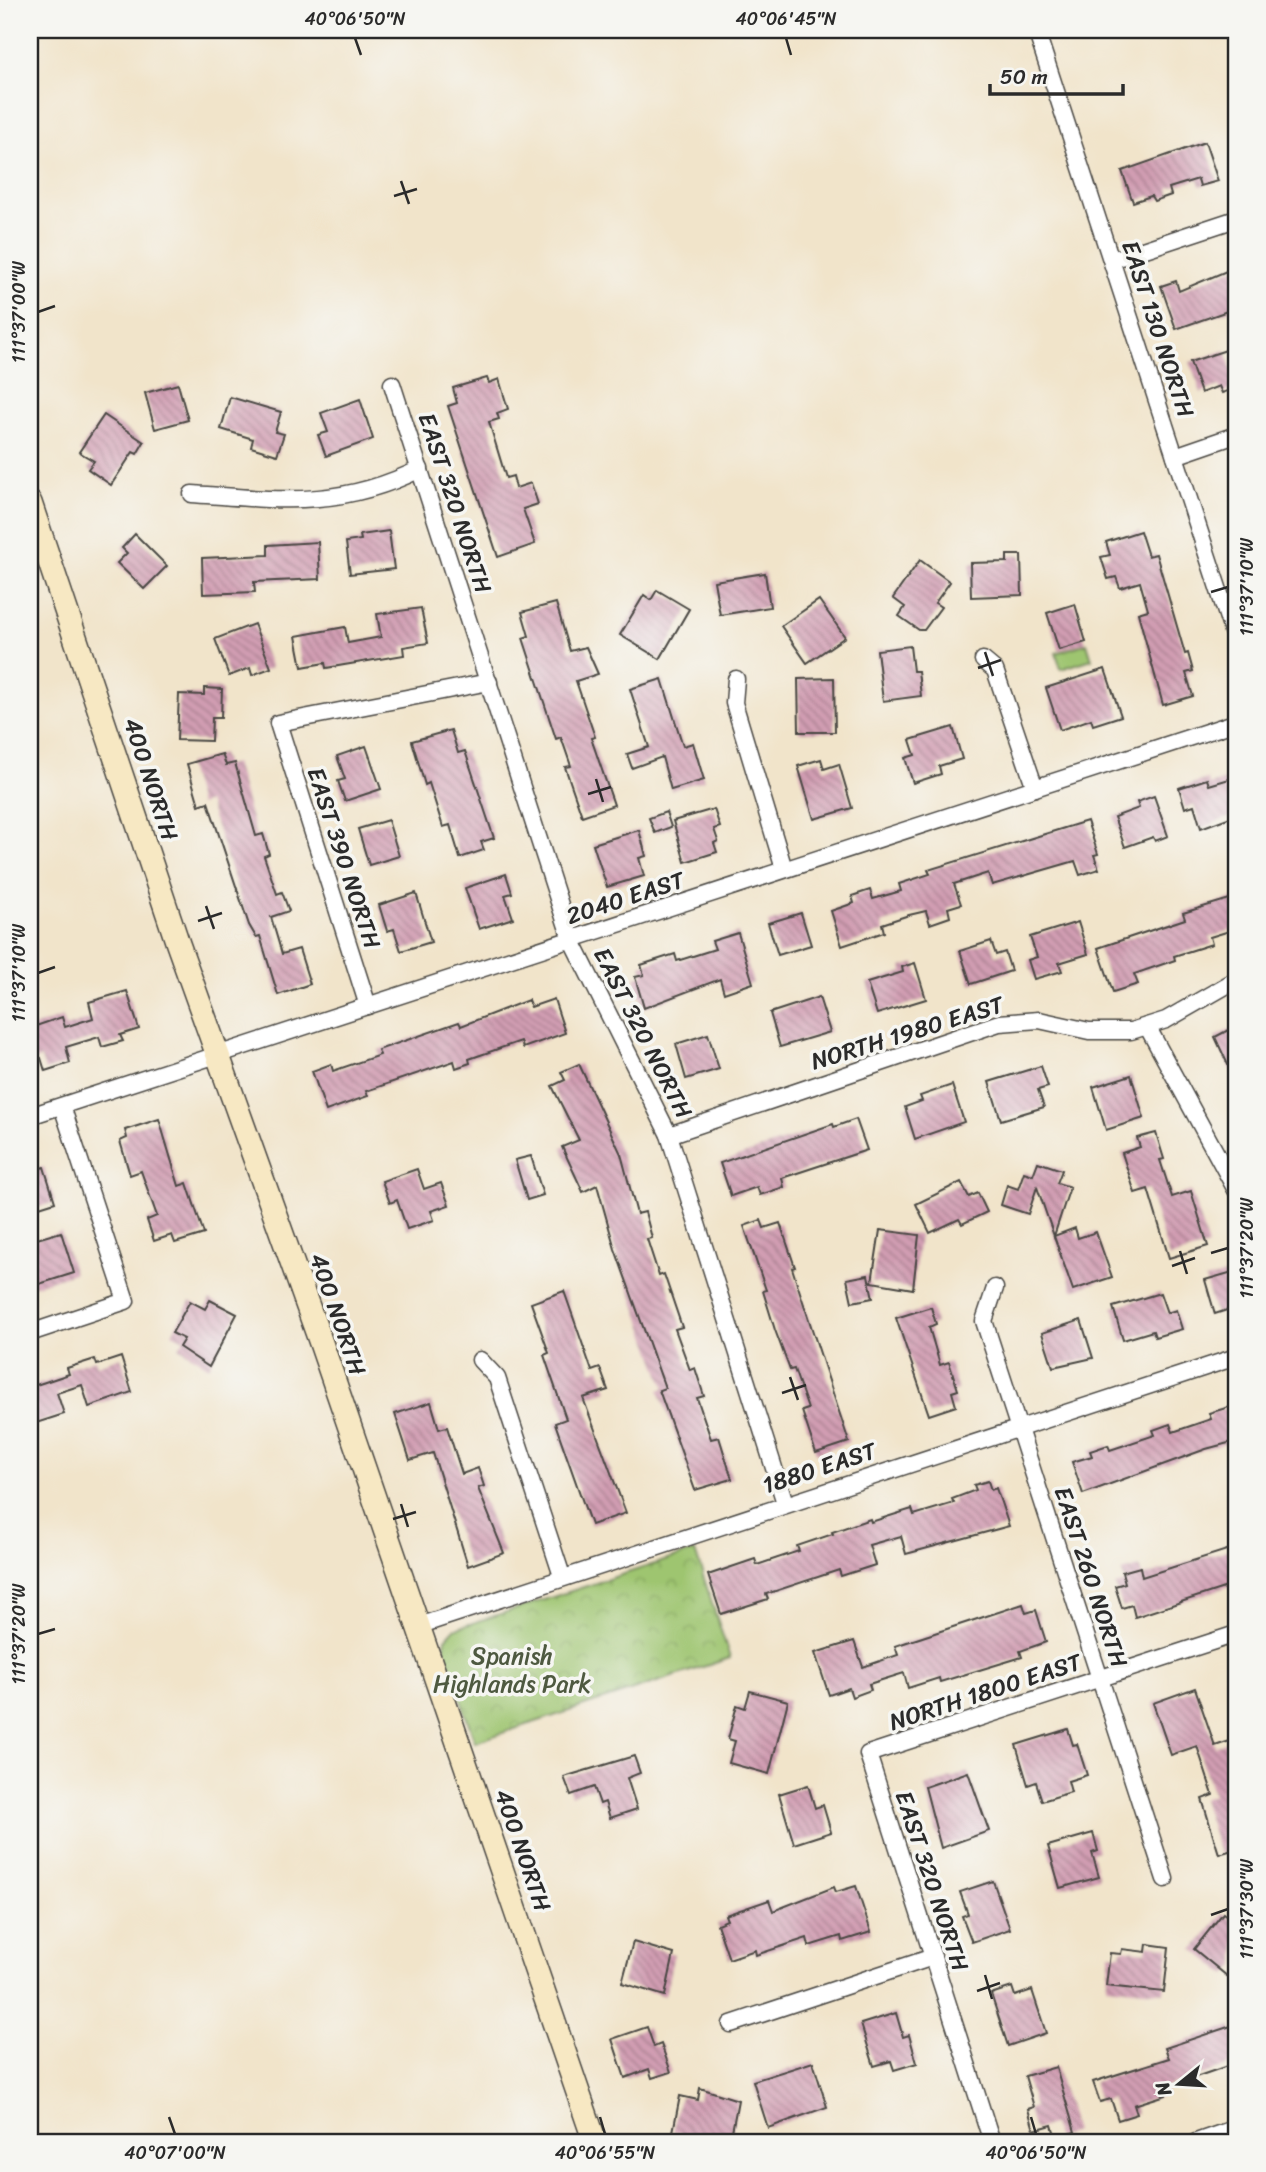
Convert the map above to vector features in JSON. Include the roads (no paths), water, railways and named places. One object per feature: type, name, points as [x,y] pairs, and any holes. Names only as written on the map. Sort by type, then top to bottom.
[{"type":"main road","name":"400 NORTH","points":[[30,503],[178,944],[418,1626],[595,2142]]},
{"type":"street","name":"EAST 130 NORTH","points":[[1036,30],[1236,643]]},
{"type":"street","points":[[1112,260],[1236,219]]},
{"type":"street","name":"EAST 320 NORTH","points":[[393,384],[571,940],[669,1135],[785,1503]]},
{"type":"street","points":[[1175,456],[1236,435]]},
{"type":"street","points":[[192,494],[303,501],[343,497],[393,483],[420,469]]},
{"type":"street","points":[[983,660],[995,670],[1035,788]]},
{"type":"street","points":[[736,679],[734,703],[784,870]]},
{"type":"street","name":"EAST 390 NORTH","points":[[368,1006],[278,723],[489,682]]},
{"type":"street","name":"2040 EAST","points":[[30,1116],[1236,721]]},
{"type":"street","name":"NORTH 1980 EAST","points":[[669,1135],[999,1023],[1039,1020],[1089,1031],[1131,1031],[1166,1020],[1236,980]]},
{"type":"street","points":[[1147,1026],[1236,1190]]},
{"type":"street","points":[[30,1333],[126,1301],[62,1105]]},
{"type":"street","name":"EAST 260 NORTH","points":[[995,1288],[984,1321],[1165,1879]]},
{"type":"street","name":"1880 EAST","points":[[418,1626],[562,1576],[1236,1357]]},
{"type":"street","points":[[480,1360],[497,1378],[562,1576]]},
{"type":"street","name":"NORTH 1800 EAST","points":[[868,1754],[1236,1634]]},
{"type":"street","name":"EAST 320 NORTH","points":[[868,1754],[992,2142]]},
{"type":"street","points":[[731,2024],[933,1957]]},
{"type":"street","points":[[1196,2142],[1236,2128]]},
{"type":"park label","name":"Spanish Highlands Park","points":[[512,1670]]}]
